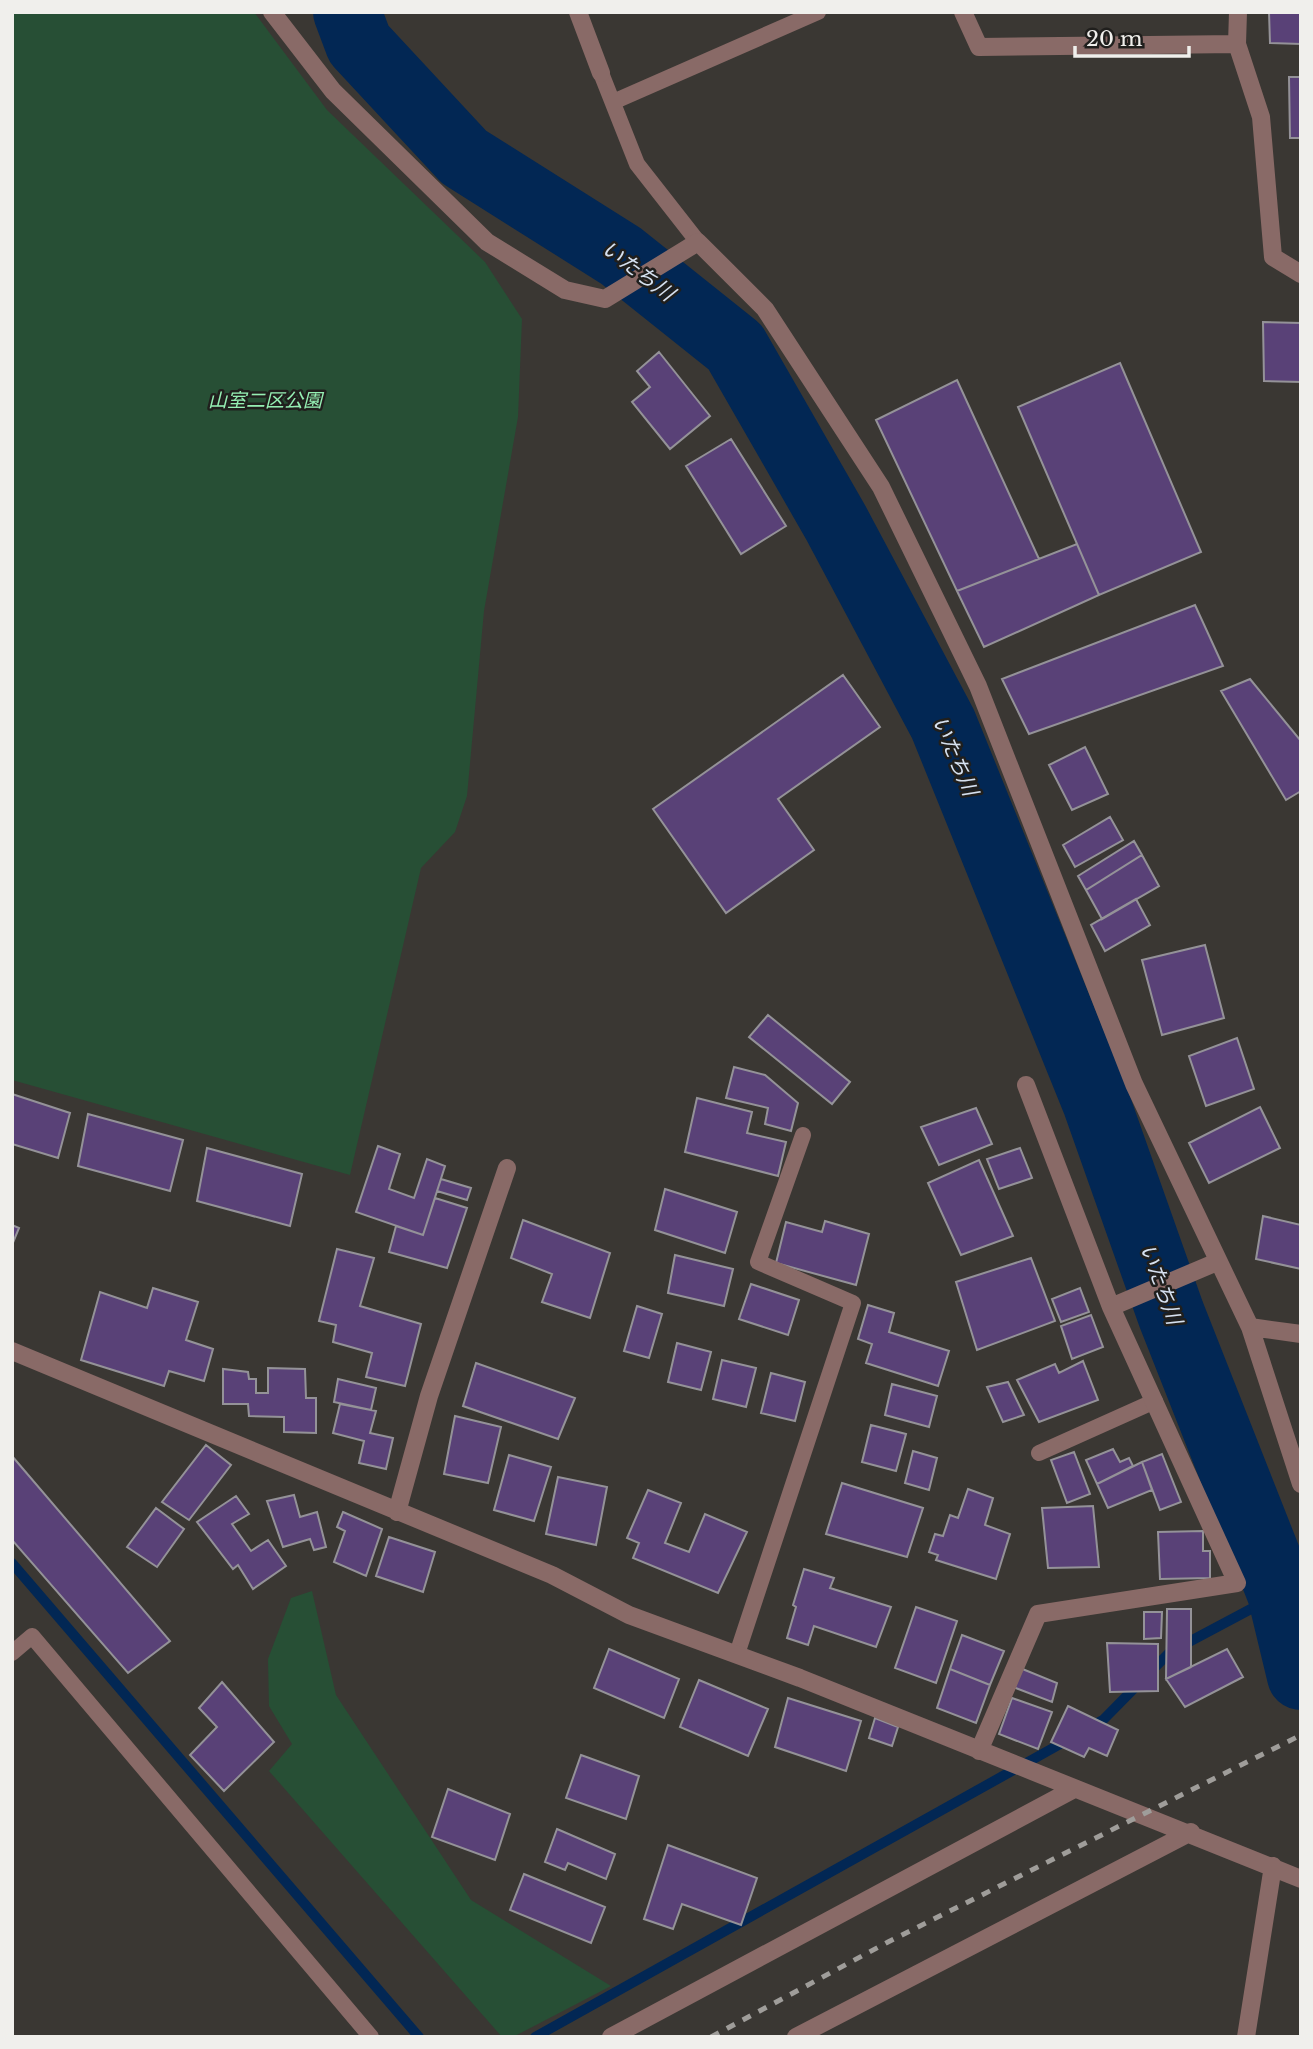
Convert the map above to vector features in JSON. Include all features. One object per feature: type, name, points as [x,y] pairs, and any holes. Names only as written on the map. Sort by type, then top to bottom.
[{"type":"street","points":[[272,12],[333,91],[486,242],[565,290],[605,299],[698,242],[765,309],[881,487],[978,686],[1134,1084],[1250,1327],[1301,1484]]},
{"type":"street","points":[[578,12],[601,73]]},
{"type":"street","points":[[963,12],[979,47],[1237,44]]},
{"type":"street","points":[[1238,12],[1237,44],[1261,117],[1273,257],[1301,274]]},
{"type":"street","points":[[979,1751],[1038,1614],[1237,1583],[1111,1307],[1026,1085]]},
{"type":"street","points":[[397,1512],[429,1396],[507,1168]]},
{"type":"street","points":[[1111,1307],[1217,1262]]},
{"type":"street","points":[[1250,1327],[1301,1334]]},
{"type":"street","points":[[12,1350],[552,1576],[629,1615],[737,1654],[1074,1789],[1191,1832],[1300,1879]]},
{"type":"street","points":[[611,2037],[1074,1789]]},
{"type":"street","points":[[796,2037],[1191,1832]]},
{"type":"street","points":[[1246,2037],[1273,1866]]},
{"type":"lane","points":[[613,102],[818,12]]},
{"type":"lane","points":[[601,73],[637,164],[698,242]]},
{"type":"lane","points":[[737,1654],[853,1303],[758,1262],[803,1135]]},
{"type":"lane","points":[[1039,1453],[1155,1401]]},
{"type":"lane","points":[[12,1653],[32,1636],[371,2037]]},
{"type":"green space","name":"山室二区公園","points":[[12,12],[254,12],[327,110],[485,262],[522,319],[518,417],[484,611],[467,796],[455,832],[421,868],[350,1175],[12,1080]]},
{"type":"green space","points":[[312,1591],[336,1695],[471,1900],[611,1986],[513,2037],[502,2037],[269,1771],[292,1744],[269,1706],[268,1659],[291,1598]]},
{"type":"building","points":[[1269,12],[1301,12],[1301,44],[1270,43]]},
{"type":"building","points":[[1289,77],[1301,77],[1301,138],[1290,138]]},
{"type":"building","points":[[1263,322],[1301,323],[1301,382],[1264,381]]},
{"type":"building","points":[[659,352],[710,416],[670,449],[632,402],[650,387],[637,371]]},
{"type":"building","points":[[1120,363],[1201,552],[1099,595],[1018,407]]},
{"type":"building","points":[[957,380],[1039,559],[957,591],[876,420]]},
{"type":"building","points":[[731,439],[786,526],[741,554],[686,466]]},
{"type":"building","points":[[1077,544],[1099,595],[984,647],[957,591]]},
{"type":"building","points":[[1195,605],[1223,666],[1029,734],[1002,679]]},
{"type":"building","points":[[843,675],[880,727],[778,799],[814,850],[726,913],[653,809]]},
{"type":"building","points":[[1250,679],[1301,741],[1301,791],[1286,800],[1221,691]]},
{"type":"building","points":[[1085,747],[1108,794],[1072,810],[1049,765]]},
{"type":"building","points":[[1110,817],[1123,840],[1075,867],[1063,845]]},
{"type":"building","points":[[1134,841],[1142,855],[1086,890],[1078,876]]},
{"type":"building","points":[[1142,855],[1159,886],[1102,919],[1086,890]]},
{"type":"building","points":[[1136,899],[1150,925],[1105,951],[1091,925]]},
{"type":"building","points":[[1205,945],[1224,1018],[1162,1035],[1142,960]]},
{"type":"building","points":[[768,1015],[850,1082],[832,1104],[749,1037]]},
{"type":"building","points":[[1237,1038],[1254,1089],[1206,1106],[1189,1056]]},
{"type":"building","points":[[734,1067],[765,1075],[798,1103],[791,1131],[765,1124],[768,1108],[726,1098]]},
{"type":"building","points":[[12,1094],[70,1113],[58,1158],[12,1144]]},
{"type":"building","points":[[697,1098],[752,1112],[747,1133],[786,1142],[778,1176],[685,1152]]},
{"type":"building","points":[[1260,1107],[1280,1148],[1209,1183],[1189,1143]]},
{"type":"building","points":[[976,1108],[992,1144],[939,1165],[921,1127]]},
{"type":"building","points":[[88,1114],[183,1140],[170,1191],[78,1166]]},
{"type":"building","points":[[378,1146],[400,1154],[389,1189],[414,1198],[427,1159],[445,1166],[423,1235],[356,1212]]},
{"type":"building","points":[[207,1148],[302,1174],[290,1226],[197,1201]]},
{"type":"building","points":[[1020,1148],[1032,1178],[999,1189],[987,1159]]},
{"type":"building","points":[[979,1160],[1013,1236],[961,1255],[928,1183]]},
{"type":"building","points":[[441,1179],[471,1188],[467,1200],[437,1191]]},
{"type":"building","points":[[665,1189],[737,1212],[725,1253],[655,1230]]},
{"type":"building","points":[[435,1198],[467,1208],[447,1268],[389,1252],[396,1226],[423,1235]]},
{"type":"building","points":[[1263,1216],[1301,1225],[1301,1269],[1256,1259]]},
{"type":"building","points":[[523,1220],[610,1253],[590,1318],[542,1302],[552,1274],[511,1258]]},
{"type":"building","points":[[825,1221],[869,1234],[856,1285],[776,1263],[786,1222],[822,1232]]},
{"type":"building","points":[[12,1225],[19,1228],[12,1245]]},
{"type":"building","points":[[337,1249],[374,1258],[360,1306],[421,1324],[405,1386],[366,1377],[372,1353],[333,1342],[336,1325],[319,1321]]},
{"type":"building","points":[[675,1255],[733,1269],[724,1306],[668,1293]]},
{"type":"building","points":[[1031,1258],[1055,1321],[977,1350],[956,1282]]},
{"type":"building","points":[[751,1284],[799,1300],[788,1335],[739,1319]]},
{"type":"building","points":[[153,1288],[198,1302],[186,1340],[213,1349],[204,1381],[169,1371],[164,1386],[81,1360],[100,1292],[147,1308]]},
{"type":"building","points":[[1080,1288],[1089,1312],[1061,1322],[1052,1299]]},
{"type":"building","points":[[868,1305],[894,1313],[889,1332],[949,1351],[938,1386],[866,1363],[872,1344],[858,1339]]},
{"type":"building","points":[[637,1306],[662,1314],[649,1358],[624,1351]]},
{"type":"building","points":[[1091,1315],[1103,1347],[1072,1359],[1061,1326]]},
{"type":"building","points":[[677,1343],[711,1352],[701,1390],[668,1382]]},
{"type":"building","points":[[722,1360],[756,1368],[746,1407],[713,1399]]},
{"type":"building","points":[[1083,1361],[1098,1400],[1039,1422],[1017,1380],[1055,1364],[1059,1373]]},
{"type":"building","points":[[476,1363],[575,1398],[558,1439],[463,1406]]},
{"type":"building","points":[[268,1368],[305,1369],[306,1398],[316,1398],[316,1433],[284,1432],[284,1417],[249,1416],[248,1404],[223,1404],[223,1369],[248,1372],[249,1379],[256,1379],[256,1393],[268,1393]]},
{"type":"building","points":[[771,1373],[805,1382],[795,1421],[761,1413]]},
{"type":"building","points":[[338,1379],[376,1388],[371,1410],[334,1402]]},
{"type":"building","points":[[1008,1382],[1024,1415],[1003,1422],[987,1387]]},
{"type":"building","points":[[892,1384],[937,1396],[929,1427],[885,1415]]},
{"type":"building","points":[[340,1404],[376,1411],[370,1433],[393,1438],[386,1469],[359,1463],[364,1441],[333,1433]]},
{"type":"building","points":[[455,1416],[501,1427],[488,1483],[444,1474]]},
{"type":"building","points":[[871,1425],[906,1434],[896,1471],[862,1462]]},
{"type":"building","points":[[206,1445],[231,1465],[189,1520],[162,1502]]},
{"type":"building","points":[[1113,1449],[1120,1462],[1129,1458],[1133,1466],[1097,1484],[1086,1460]]},
{"type":"building","points":[[913,1451],[937,1458],[929,1490],[905,1483]]},
{"type":"building","points":[[1074,1452],[1090,1494],[1067,1503],[1051,1460]]},
{"type":"building","points":[[1162,1454],[1181,1502],[1160,1510],[1142,1462]]},
{"type":"building","points":[[509,1455],[551,1467],[534,1521],[494,1510]]},
{"type":"building","points":[[12,1456],[170,1641],[128,1673],[12,1540]]},
{"type":"building","points":[[1142,1462],[1152,1490],[1108,1508],[1097,1484]]},
{"type":"building","points":[[558,1477],[607,1487],[596,1545],[546,1534]]},
{"type":"building","points":[[842,1483],[923,1508],[907,1557],[826,1534]]},
{"type":"building","points":[[968,1489],[993,1498],[985,1525],[1010,1534],[996,1579],[936,1560],[938,1555],[929,1552],[935,1534],[943,1536],[950,1515],[958,1518]]},
{"type":"building","points":[[648,1490],[681,1503],[665,1543],[689,1552],[705,1514],[747,1532],[718,1593],[633,1558],[639,1543],[627,1538]]},
{"type":"building","points":[[294,1495],[300,1517],[317,1512],[326,1547],[314,1550],[310,1539],[283,1547],[267,1501]]},
{"type":"building","points":[[236,1496],[249,1514],[232,1524],[251,1551],[268,1540],[286,1566],[253,1589],[238,1565],[233,1569],[197,1522]]},
{"type":"building","points":[[1093,1506],[1099,1567],[1048,1568],[1042,1508]]},
{"type":"building","points":[[156,1508],[184,1529],[157,1567],[127,1547]]},
{"type":"building","points":[[343,1512],[382,1529],[366,1576],[334,1562],[345,1531],[337,1527]]},
{"type":"building","points":[[1203,1531],[1203,1551],[1210,1551],[1210,1578],[1160,1579],[1158,1532]]},
{"type":"building","points":[[389,1537],[435,1552],[423,1592],[376,1576]]},
{"type":"building","points":[[804,1569],[834,1578],[830,1588],[891,1607],[876,1647],[814,1626],[808,1645],[787,1638]]},
{"type":"building","points":[[916,1607],[957,1621],[936,1683],[895,1668]]},
{"type":"building","points":[[1167,1609],[1191,1609],[1191,1667],[1166,1679]]},
{"type":"building","points":[[1144,1612],[1162,1612],[1161,1638],[1144,1639]]},
{"type":"building","points":[[962,1635],[1004,1651],[990,1685],[950,1669]]},
{"type":"building","points":[[1107,1643],[1158,1644],[1158,1691],[1110,1692]]},
{"type":"building","points":[[609,1649],[679,1679],[664,1718],[594,1688]]},
{"type":"building","points":[[1227,1649],[1243,1677],[1185,1707],[1166,1679]]},
{"type":"building","points":[[1020,1668],[1057,1683],[1052,1702],[1013,1687]]},
{"type":"building","points":[[950,1669],[990,1685],[976,1723],[937,1708]]},
{"type":"building","points":[[699,1680],[768,1709],[748,1756],[680,1727]]},
{"type":"building","points":[[222,1682],[274,1742],[224,1791],[190,1755],[217,1727],[199,1708]]},
{"type":"building","points":[[788,1698],[861,1721],[846,1771],[775,1747]]},
{"type":"building","points":[[1012,1698],[1052,1712],[1038,1749],[999,1734]]},
{"type":"building","points":[[1068,1706],[1118,1730],[1107,1756],[1089,1748],[1084,1757],[1051,1742]]},
{"type":"building","points":[[875,1718],[898,1727],[892,1746],[869,1738]]},
{"type":"building","points":[[581,1755],[639,1776],[626,1819],[566,1798]]},
{"type":"building","points":[[448,1789],[510,1814],[495,1860],[432,1837]]},
{"type":"building","points":[[557,1829],[615,1854],[606,1879],[568,1863],[565,1870],[545,1862]]},
{"type":"building","points":[[668,1845],[757,1878],[741,1925],[682,1904],[673,1929],[644,1919]]},
{"type":"building","points":[[524,1874],[605,1907],[591,1943],[510,1910]]},
{"type":"waterway","name":"いたち川","points":[[347,12],[359,44],[464,157],[621,256],[735,347],[836,523],[943,724],[1096,1102],[1171,1314],[1281,1593],[1301,1676]]},
{"type":"waterway","points":[[12,1563],[419,2037]]},
{"type":"waterway","points":[[1088,1728],[1103,1720],[1170,1652],[1281,1593]]},
{"type":"waterway","points":[[535,2037],[1071,1738]]},
{"type":"railway","points":[[711,2037],[888,1942],[1301,1735]]}]
